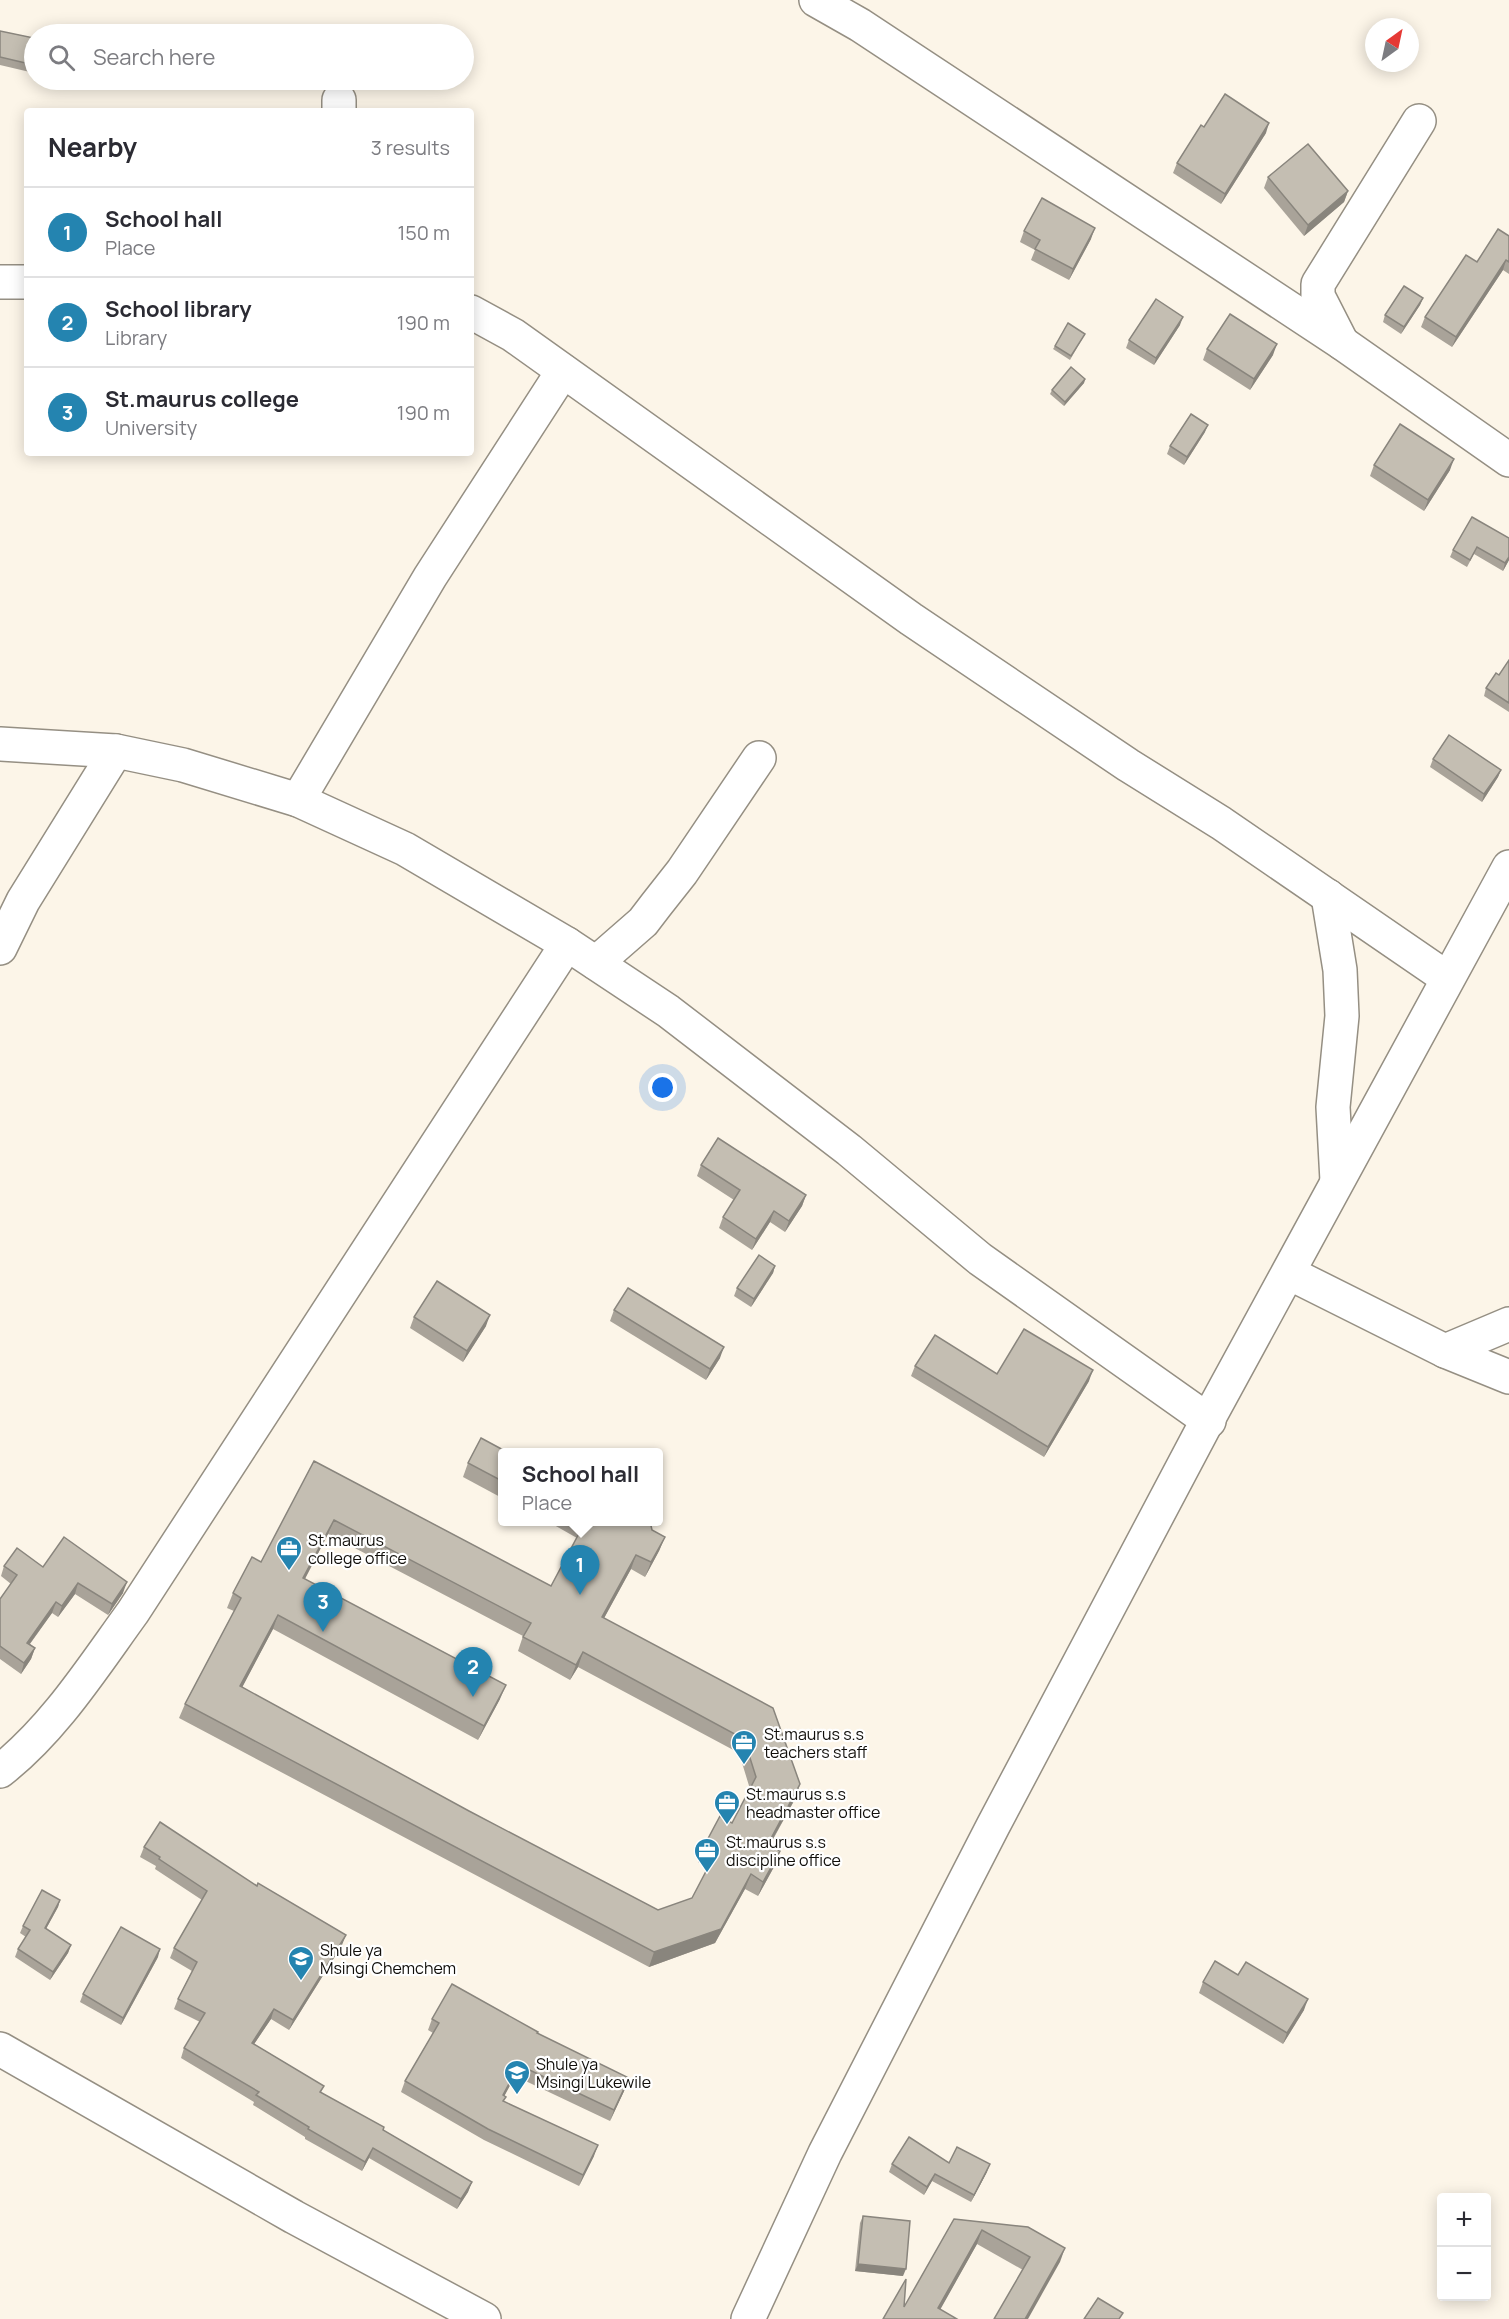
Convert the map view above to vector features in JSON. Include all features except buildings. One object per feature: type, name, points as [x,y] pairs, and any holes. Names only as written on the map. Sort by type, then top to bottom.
[{"type":"street","points":[[816,0],[860,25],[1342,343],[1509,460]]},
{"type":"street","points":[[1342,343],[1318,296],[1318,284],[1419,121]]},
{"type":"street","points":[[0,282],[24,282]]},
{"type":"street","points":[[474,314],[513,335],[910,619],[1328,896],[1447,978]]},
{"type":"street","points":[[298,800],[430,577],[563,371]]},
{"type":"street","points":[[0,744],[116,751],[183,765],[298,800],[405,849],[567,944],[668,1011],[840,1143],[980,1259],[1209,1421]]},
{"type":"street","points":[[0,948],[23,901],[116,751]]},
{"type":"street","points":[[596,963],[643,921],[656,905],[682,872],[759,758]]},
{"type":"street","points":[[748,2319],[825,2153],[982,1847],[1337,1181],[1509,867]]},
{"type":"street","points":[[1328,896],[1340,970],[1342,1016],[1333,1107],[1337,1181]]},
{"type":"street","points":[[0,1771],[18,1757],[73,1695],[133,1612],[567,944]]},
{"type":"street","points":[[1288,1273],[1445,1351],[1509,1377]]},
{"type":"street","points":[[1445,1351],[1509,1324]]},
{"type":"street","points":[[0,2049],[303,2223],[484,2319]]},
{"type":"place","name":"St.maurus college office","points":[[289,1572]]},
{"type":"place","name":"School hall","points":[[580,1595]]},
{"type":"place","name":"St.maurus college","points":[[323,1632]]},
{"type":"place","name":"School library","points":[[473,1697]]},
{"type":"place","name":"St.maurus s.s teachers staff","points":[[744,1766]]},
{"type":"place","name":"St.maurus s.s headmaster office","points":[[727,1826]]},
{"type":"place","name":"St.maurus s.s discipline office","points":[[707,1874]]},
{"type":"place","name":"Shule ya Msingi Chemchem","points":[[301,1982]]},
{"type":"place","name":"Shule ya Msingi Lukewile","points":[[517,2096]]}]
